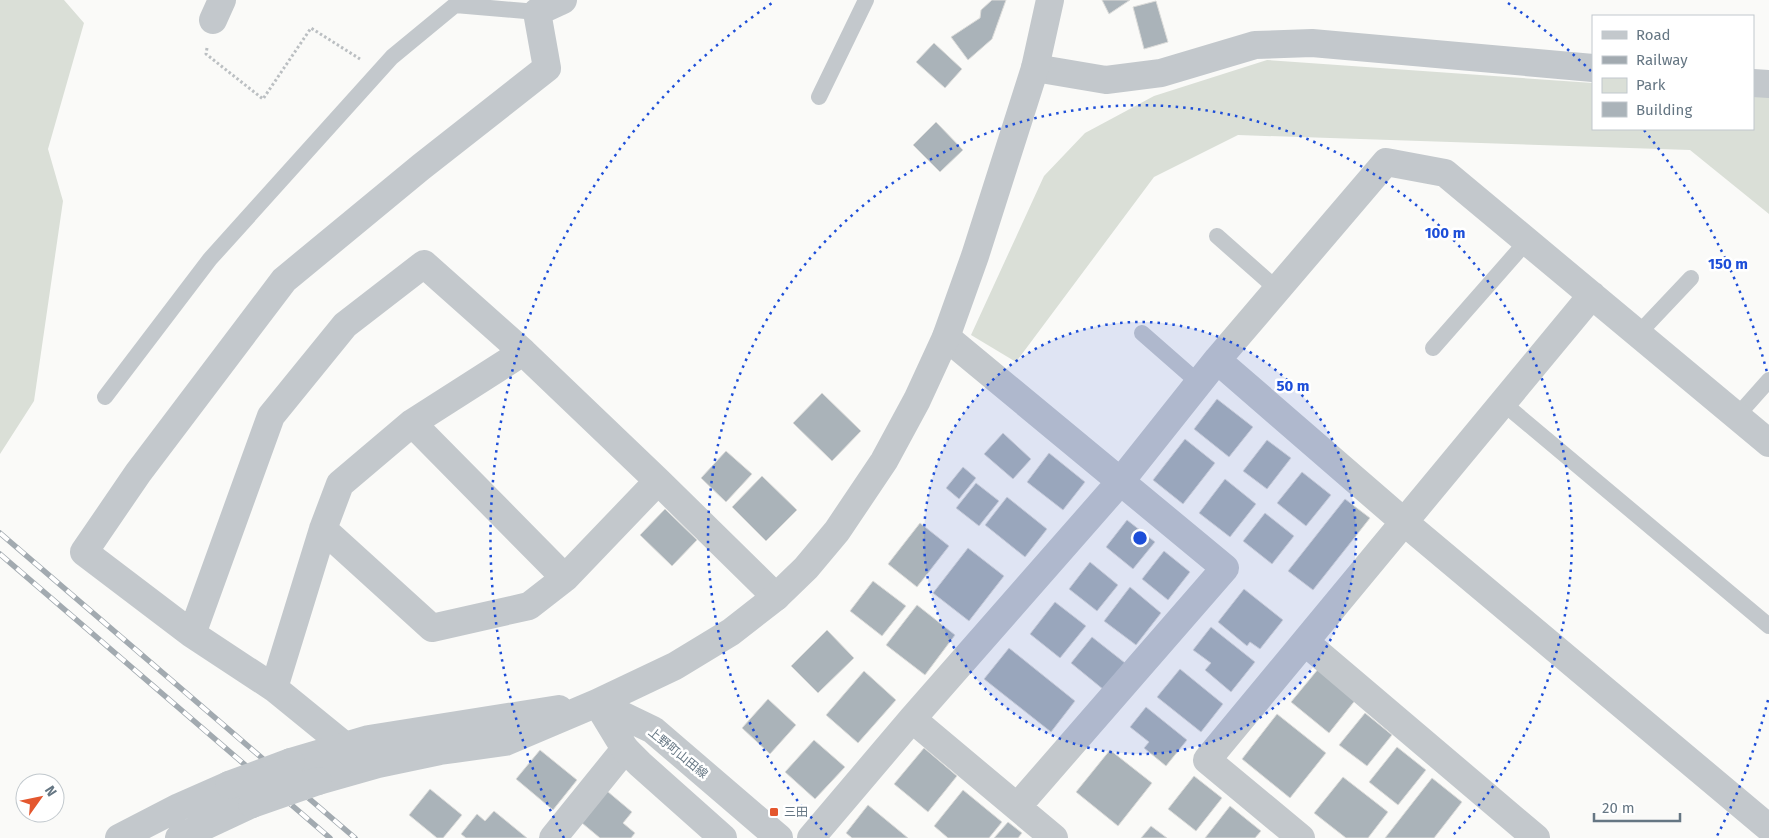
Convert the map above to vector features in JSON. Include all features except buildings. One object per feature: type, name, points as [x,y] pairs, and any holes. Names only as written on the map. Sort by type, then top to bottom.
[{"type":"street","points":[[353,771],[344,745],[274,688],[192,634],[84,552],[138,472],[284,280],[421,167],[547,68],[537,12],[563,0]]},
{"type":"street","points":[[179,838],[252,804],[318,781],[378,764],[504,742],[597,703],[675,666],[731,632],[776,597],[806,568],[837,531],[884,461],[917,400],[946,337],[978,247],[1035,68],[1050,0]]},
{"type":"street","points":[[1035,68],[1106,80],[1161,73],[1255,45],[1312,44],[1592,68]]},
{"type":"street","points":[[1754,83],[1769,84]]},
{"type":"street","points":[[811,838],[912,719],[1120,482],[1217,360],[1386,162],[1445,173],[1769,443]]},
{"type":"street","points":[[192,634],[271,416],[345,325],[424,264],[523,352],[776,597]]},
{"type":"street","points":[[1300,838],[1207,760],[1592,295]]},
{"type":"street","points":[[946,337],[1225,568],[1016,807]]},
{"type":"street","points":[[274,688],[323,529],[340,484],[412,422],[523,352]]},
{"type":"street","points":[[1217,360],[1404,522],[1760,824]]},
{"type":"street","points":[[412,422],[565,578]]},
{"type":"street","points":[[323,529],[432,628],[529,606],[565,578],[658,481]]},
{"type":"street","points":[[1305,642],[1536,838]]},
{"type":"street","points":[[119,838],[229,785],[344,745],[369,738],[597,703]]},
{"type":"street","points":[[597,703],[625,749],[724,838]]},
{"type":"street","name":"上野町山田線","points":[[597,703],[653,730],[779,838]]},
{"type":"street","points":[[912,719],[1054,838]]},
{"type":"street","points":[[552,838],[625,749]]},
{"type":"lane","points":[[819,96],[866,0]]},
{"type":"lane","points":[[106,397],[210,260],[392,57],[455,6],[537,12]]},
{"type":"lane","points":[[1217,236],[1278,290]]},
{"type":"lane","points":[[1433,348],[1527,241]]},
{"type":"lane","points":[[1638,334],[1691,278]]},
{"type":"lane","points":[[1142,333],[1199,383]]},
{"type":"lane","points":[[1737,416],[1769,380]]},
{"type":"lane","points":[[1503,403],[1769,626]]},
{"type":"path","points":[[218,10],[206,54],[263,99],[311,28],[379,72]]},
{"type":"green space","points":[[0,0],[64,0],[84,23],[48,149],[63,201],[34,401],[0,454]]},
{"type":"green space","points":[[1267,60],[1592,83],[1592,130],[1754,130],[1754,95],[1769,96],[1769,214],[1690,150],[1238,135],[1154,177],[1016,362],[971,335],[1044,176],[1085,133],[1154,96]]},
{"type":"railway","points":[[0,533],[355,838]]},
{"type":"railway","points":[[0,554],[330,838]]},
{"type":"place","name":"三田","points":[[774,812]]}]
